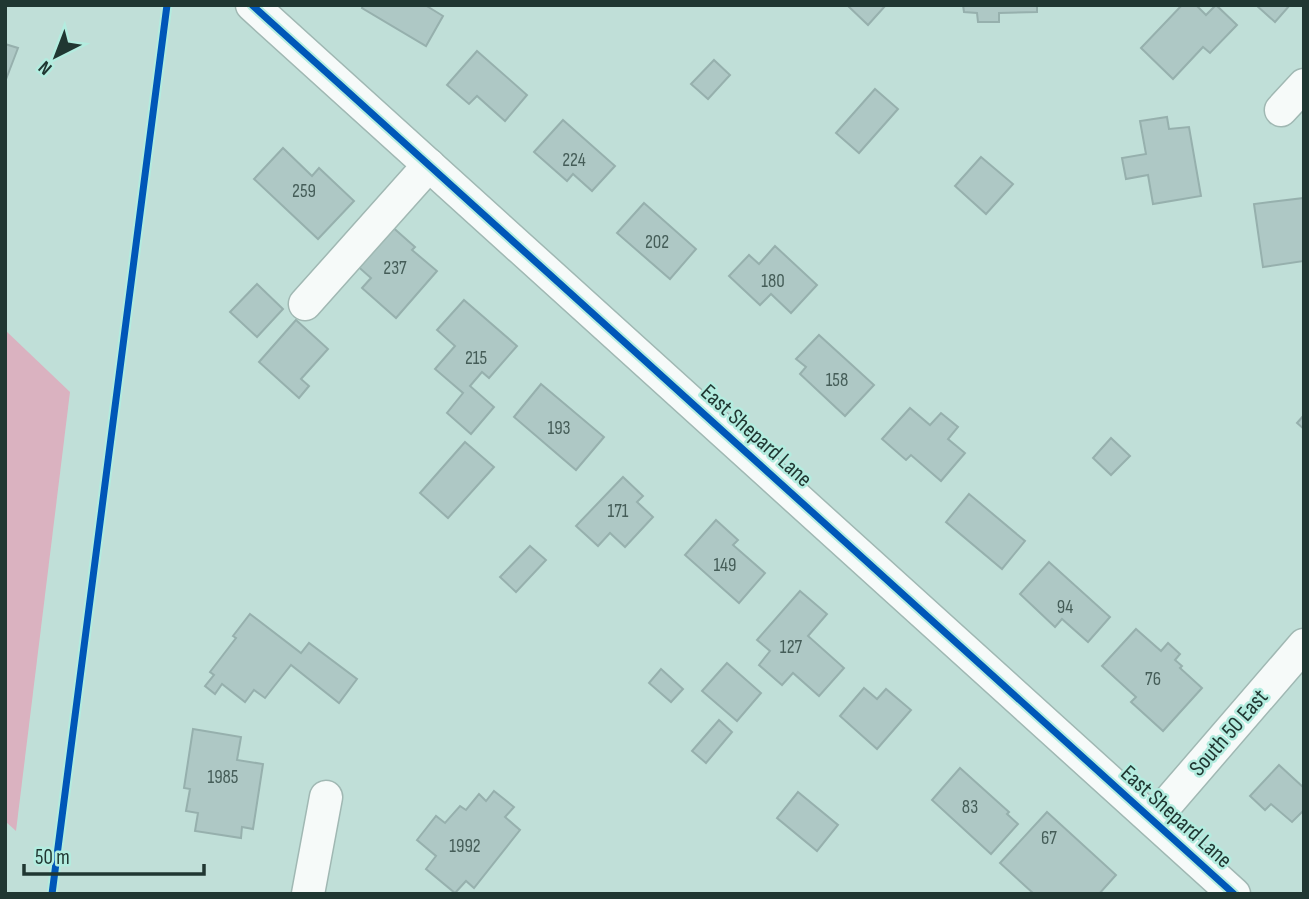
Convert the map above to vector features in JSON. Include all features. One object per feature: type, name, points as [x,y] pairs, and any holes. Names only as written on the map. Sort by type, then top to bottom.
[{"type":"street","name":"East Shepard Lane","points":[[252,5],[1234,894]]},
{"type":"street","points":[[1282,110],[1304,85]]},
{"type":"street","points":[[305,304],[429,165]]},
{"type":"street","name":"South 50 East","points":[[1153,820],[1304,645]]},
{"type":"street","points":[[308,894],[326,797]]},
{"type":"shaded area","points":[[5,330],[70,392],[16,831],[5,821]]},
{"type":"building","points":[[363,5],[425,5],[443,16],[426,46],[362,8]]},
{"type":"building","points":[[847,5],[886,5],[868,25]]},
{"type":"building","points":[[963,5],[1037,5],[1037,12],[999,13],[999,22],[978,22],[977,13],[964,12]]},
{"type":"building","points":[[1182,5],[1196,5],[1206,15],[1216,5],[1237,25],[1210,53],[1203,47],[1173,79],[1141,48]]},
{"type":"building","points":[[1256,5],[1290,5],[1275,22]]},
{"type":"building","points":[[5,44],[18,48],[5,82]]},
{"type":"building","points":[[477,51],[527,95],[505,121],[477,96],[469,104],[447,85]]},
{"type":"building","points":[[714,60],[730,75],[708,99],[691,84]]},
{"type":"building","points":[[875,89],[898,109],[859,153],[836,133]]},
{"type":"building","points":[[1167,117],[1169,129],[1189,127],[1201,196],[1153,204],[1148,175],[1126,179],[1122,158],[1146,154],[1140,121]]},
{"type":"building","points":[[563,120],[615,166],[592,191],[573,174],[567,181],[534,152]]},
{"type":"building","points":[[283,148],[312,176],[319,168],[354,201],[318,239],[254,179]]},
{"type":"building","points":[[981,157],[1013,184],[986,214],[955,186]]},
{"type":"building","points":[[1304,198],[1304,261],[1263,267],[1254,204]]},
{"type":"building","points":[[644,203],[696,249],[670,279],[617,233]]},
{"type":"building","points":[[389,224],[415,247],[412,250],[437,271],[396,318],[362,288],[371,278],[354,263]]},
{"type":"building","points":[[775,246],[817,285],[791,313],[771,294],[760,305],[729,276],[749,255],[759,264]]},
{"type":"building","points":[[257,284],[283,309],[257,337],[230,312]]},
{"type":"building","points":[[464,300],[517,346],[489,378],[482,372],[470,386],[494,407],[471,434],[447,413],[463,393],[435,369],[455,346],[437,330]]},
{"type":"building","points":[[296,320],[328,349],[301,379],[309,386],[299,398],[259,362]]},
{"type":"building","points":[[819,335],[874,385],[845,416],[800,374],[806,367],[796,359]]},
{"type":"building","points":[[541,384],[604,437],[576,470],[514,417]]},
{"type":"building","points":[[910,408],[930,425],[941,413],[958,427],[948,439],[965,453],[941,481],[911,455],[906,460],[882,439]]},
{"type":"building","points":[[1304,415],[1304,429],[1297,423]]},
{"type":"building","points":[[1111,438],[1130,456],[1111,475],[1093,458]]},
{"type":"building","points":[[465,442],[494,467],[448,518],[420,493]]},
{"type":"building","points":[[623,477],[643,496],[637,502],[653,517],[625,547],[610,533],[598,546],[576,526]]},
{"type":"building","points":[[969,494],[1025,541],[1002,569],[946,522]]},
{"type":"building","points":[[716,520],[738,540],[733,545],[765,573],[739,603],[685,555]]},
{"type":"building","points":[[530,546],[546,560],[516,592],[500,577]]},
{"type":"building","points":[[1049,562],[1110,617],[1088,642],[1062,619],[1055,627],[1020,594]]},
{"type":"building","points":[[800,591],[827,614],[808,636],[844,668],[819,696],[793,673],[782,685],[759,665],[770,651],[757,640]]},
{"type":"building","points":[[250,614],[301,653],[309,643],[357,679],[339,703],[291,665],[265,698],[254,690],[245,702],[222,684],[215,694],[205,686],[214,675],[210,672],[236,638],[233,636]]},
{"type":"building","points":[[1136,629],[1161,651],[1168,643],[1180,654],[1175,660],[1182,666],[1180,668],[1202,688],[1163,731],[1131,702],[1136,697],[1102,666]]},
{"type":"building","points":[[727,663],[761,693],[737,721],[702,691]]},
{"type":"building","points":[[661,669],[683,689],[671,702],[649,683]]},
{"type":"building","points":[[864,688],[877,699],[886,689],[911,710],[877,749],[840,716]]},
{"type":"building","points":[[719,720],[732,732],[706,763],[692,751]]},
{"type":"building","points":[[193,729],[241,737],[237,760],[263,764],[253,829],[242,827],[241,838],[195,831],[198,813],[186,811],[190,789],[184,788]]},
{"type":"building","points":[[1279,765],[1304,788],[1304,810],[1292,822],[1271,804],[1265,810],[1250,796]]},
{"type":"building","points":[[960,768],[1009,812],[1007,814],[1018,824],[991,854],[932,800]]},
{"type":"building","points":[[494,791],[514,807],[505,817],[520,830],[474,888],[466,881],[455,893],[426,869],[436,856],[417,840],[436,816],[445,823],[460,806],[466,810],[479,794],[486,801]]},
{"type":"building","points":[[798,792],[838,825],[817,851],[777,818]]},
{"type":"building","points":[[1047,812],[1116,875],[1099,894],[1034,894],[1000,863]]},
{"type":"cycle path","points":[[52,894],[167,5]]},
{"type":"cycle path","points":[[252,5],[1234,894]]}]
